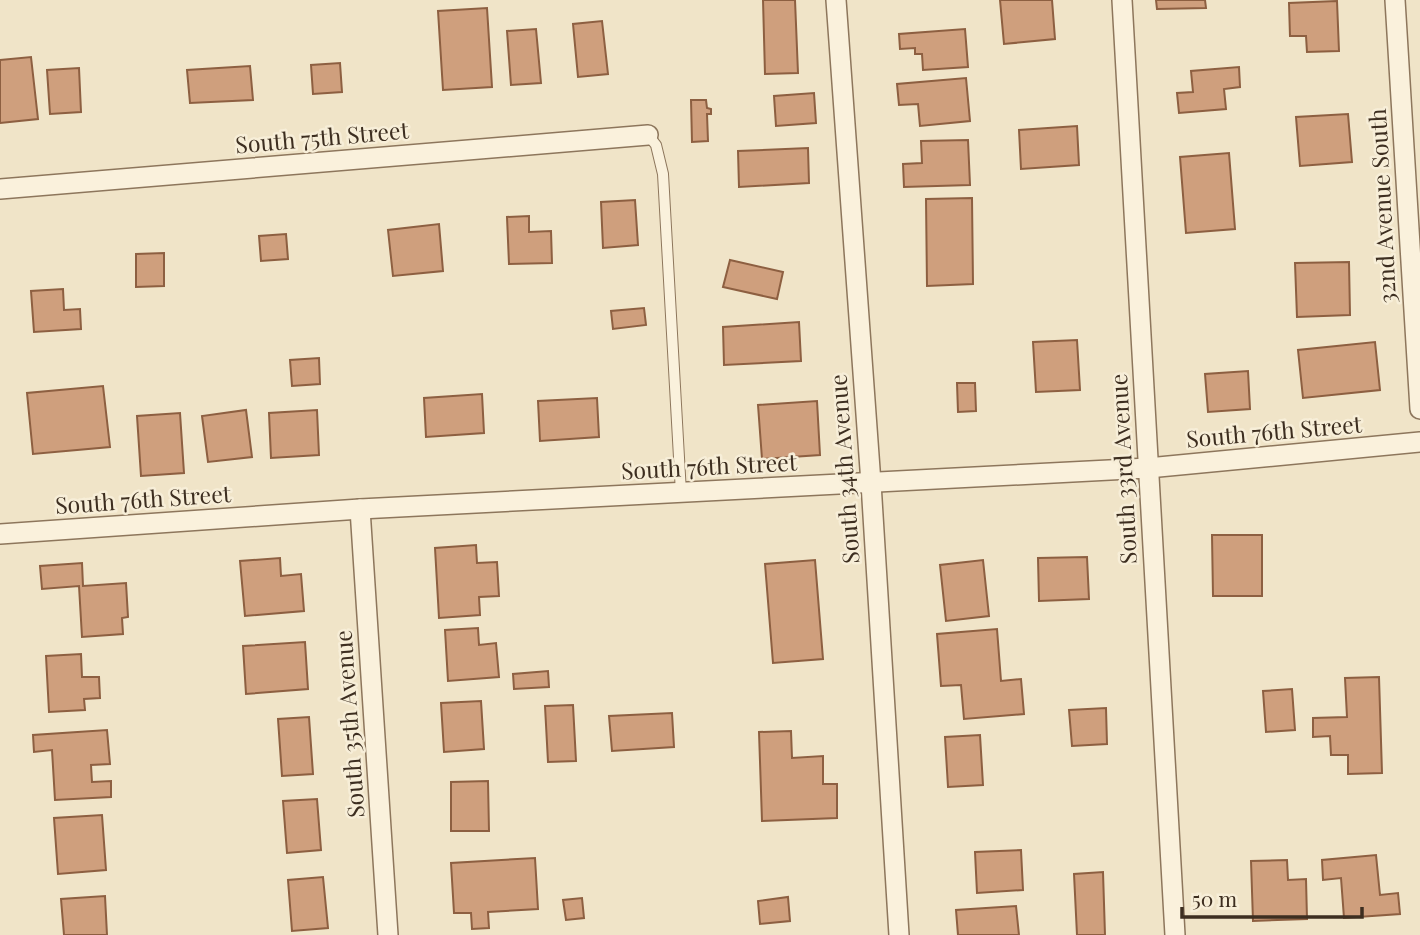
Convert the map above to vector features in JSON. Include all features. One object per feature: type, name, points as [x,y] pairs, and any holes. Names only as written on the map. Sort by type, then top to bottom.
[{"type":"street","name":"South 34th Avenue","points":[[836,0],[871,483],[899,935]]},
{"type":"street","name":"South 33rd Avenue","points":[[1122,0],[1175,935]]},
{"type":"street","name":"32nd Avenue South","points":[[1395,0],[1410,93],[1420,409]]},
{"type":"street","name":"South 75th Street","points":[[0,189],[648,135]]},
{"type":"street","name":"South 76th Street","points":[[0,534],[360,509],[1148,468],[1420,442]]},
{"type":"street","name":"South 35th Avenue","points":[[360,509],[388,935]]},
{"type":"lane","points":[[648,135],[656,145],[663,174],[681,493]]},
{"type":"building","points":[[763,0],[795,0],[798,73],[765,74]]},
{"type":"building","points":[[1000,0],[1052,0],[1055,39],[1004,44]]},
{"type":"building","points":[[1156,0],[1205,0],[1206,8],[1157,9]]},
{"type":"building","points":[[1337,1],[1339,51],[1307,52],[1306,36],[1290,36],[1289,3]]},
{"type":"building","points":[[487,8],[492,87],[443,90],[438,11]]},
{"type":"building","points":[[602,21],[608,74],[578,77],[573,24]]},
{"type":"building","points":[[536,29],[541,83],[511,85],[507,31]]},
{"type":"building","points":[[965,29],[968,67],[923,70],[922,54],[915,54],[915,48],[900,49],[899,34]]},
{"type":"building","points":[[31,57],[38,119],[0,123],[0,60]]},
{"type":"building","points":[[340,63],[342,92],[313,94],[311,65]]},
{"type":"building","points":[[250,66],[253,100],[190,103],[187,70]]},
{"type":"building","points":[[1239,67],[1240,87],[1224,89],[1226,109],[1179,113],[1177,93],[1193,92],[1191,71]]},
{"type":"building","points":[[79,68],[81,112],[50,114],[47,70]]},
{"type":"building","points":[[966,78],[970,121],[920,126],[918,104],[899,105],[897,84]]},
{"type":"building","points":[[814,93],[816,123],[776,126],[774,96]]},
{"type":"building","points":[[691,100],[706,100],[707,108],[711,109],[711,114],[707,114],[708,141],[692,142]]},
{"type":"building","points":[[1348,114],[1352,162],[1300,166],[1296,117]]},
{"type":"building","points":[[1077,126],[1079,165],[1021,169],[1019,130]]},
{"type":"building","points":[[968,140],[970,185],[904,187],[903,164],[922,163],[921,141]]},
{"type":"building","points":[[808,148],[809,183],[739,187],[738,151]]},
{"type":"building","points":[[1229,153],[1235,229],[1186,233],[1180,157]]},
{"type":"building","points":[[972,198],[973,284],[927,286],[926,199]]},
{"type":"building","points":[[635,200],[638,245],[603,248],[601,202]]},
{"type":"building","points":[[529,216],[529,232],[551,231],[552,263],[509,264],[507,217]]},
{"type":"building","points":[[439,224],[443,271],[393,276],[388,230]]},
{"type":"building","points":[[286,234],[288,259],[261,261],[259,236]]},
{"type":"building","points":[[164,253],[164,286],[136,287],[136,254]]},
{"type":"building","points":[[730,260],[783,272],[777,299],[723,287]]},
{"type":"building","points":[[1349,262],[1350,315],[1297,317],[1295,263]]},
{"type":"building","points":[[63,289],[64,310],[80,309],[81,329],[34,332],[31,291]]},
{"type":"building","points":[[644,308],[646,325],[613,329],[611,311]]},
{"type":"building","points":[[799,322],[801,361],[724,365],[723,327]]},
{"type":"building","points":[[1077,340],[1080,390],[1036,392],[1033,342]]},
{"type":"building","points":[[1375,342],[1380,390],[1303,398],[1298,350]]},
{"type":"building","points":[[319,358],[320,384],[292,386],[290,360]]},
{"type":"building","points":[[1248,371],[1250,409],[1208,412],[1205,374]]},
{"type":"building","points":[[957,383],[975,383],[976,411],[958,412]]},
{"type":"building","points":[[103,386],[110,447],[33,454],[27,393]]},
{"type":"building","points":[[482,394],[484,433],[426,437],[424,398]]},
{"type":"building","points":[[597,398],[599,437],[540,441],[538,401]]},
{"type":"building","points":[[817,401],[820,455],[762,459],[758,405]]},
{"type":"building","points":[[246,410],[252,457],[208,462],[202,416]]},
{"type":"building","points":[[317,410],[319,455],[271,458],[269,413]]},
{"type":"building","points":[[180,413],[184,473],[141,476],[137,416]]},
{"type":"building","points":[[1212,535],[1262,535],[1262,596],[1213,596]]},
{"type":"building","points":[[476,545],[477,563],[497,562],[499,596],[479,597],[480,615],[439,618],[435,548]]},
{"type":"building","points":[[1087,557],[1089,599],[1039,601],[1038,558]]},
{"type":"building","points":[[280,558],[281,576],[301,574],[304,611],[245,616],[240,561]]},
{"type":"building","points":[[815,560],[823,659],[773,663],[765,564]]},
{"type":"building","points":[[983,560],[989,616],[946,621],[940,565]]},
{"type":"building","points":[[82,563],[83,586],[126,583],[128,617],[122,618],[123,634],[82,637],[79,586],[42,589],[40,566]]},
{"type":"building","points":[[478,628],[479,645],[496,643],[499,677],[448,681],[445,630]]},
{"type":"building","points":[[997,629],[1001,681],[1021,679],[1024,714],[964,719],[961,685],[941,686],[937,634]]},
{"type":"building","points":[[305,642],[308,689],[246,694],[243,646]]},
{"type":"building","points":[[81,654],[82,677],[99,677],[100,698],[84,699],[85,710],[49,712],[46,656]]},
{"type":"building","points":[[548,671],[549,687],[514,689],[513,674]]},
{"type":"building","points":[[1379,677],[1382,773],[1348,774],[1348,755],[1331,755],[1330,736],[1313,737],[1313,718],[1347,717],[1345,678]]},
{"type":"building","points":[[1292,689],[1295,730],[1266,732],[1263,691]]},
{"type":"building","points":[[481,701],[484,749],[444,752],[441,703]]},
{"type":"building","points":[[573,705],[576,761],[548,762],[545,706]]},
{"type":"building","points":[[1106,708],[1107,744],[1072,746],[1069,710]]},
{"type":"building","points":[[672,713],[674,747],[612,751],[609,716]]},
{"type":"building","points":[[309,717],[313,774],[282,776],[278,719]]},
{"type":"building","points":[[107,730],[110,764],[91,765],[92,782],[111,781],[111,797],[55,800],[52,750],[34,752],[33,735]]},
{"type":"building","points":[[791,731],[792,758],[823,756],[823,784],[837,784],[837,818],[762,821],[759,732]]},
{"type":"building","points":[[980,735],[983,785],[948,787],[945,737]]},
{"type":"building","points":[[488,781],[489,831],[451,831],[451,782]]},
{"type":"building","points":[[317,799],[321,850],[287,853],[283,801]]},
{"type":"building","points":[[102,815],[106,870],[58,874],[54,818]]},
{"type":"building","points":[[1021,850],[1023,890],[977,893],[975,852]]},
{"type":"building","points":[[1376,855],[1380,895],[1398,893],[1400,914],[1344,918],[1341,878],[1323,880],[1322,860]]},
{"type":"building","points":[[535,858],[538,909],[488,912],[489,928],[472,929],[471,913],[454,913],[451,863]]},
{"type":"building","points":[[1287,860],[1288,880],[1306,879],[1307,919],[1253,921],[1251,861]]},
{"type":"building","points":[[1103,872],[1105,935],[1077,935],[1074,874]]},
{"type":"building","points":[[323,877],[328,928],[292,931],[288,880]]},
{"type":"building","points":[[105,896],[107,935],[64,935],[61,899]]},
{"type":"building","points":[[788,897],[790,921],[760,924],[758,901]]},
{"type":"building","points":[[582,898],[584,918],[566,920],[563,900]]},
{"type":"building","points":[[1016,906],[1019,935],[958,935],[956,910]]}]
